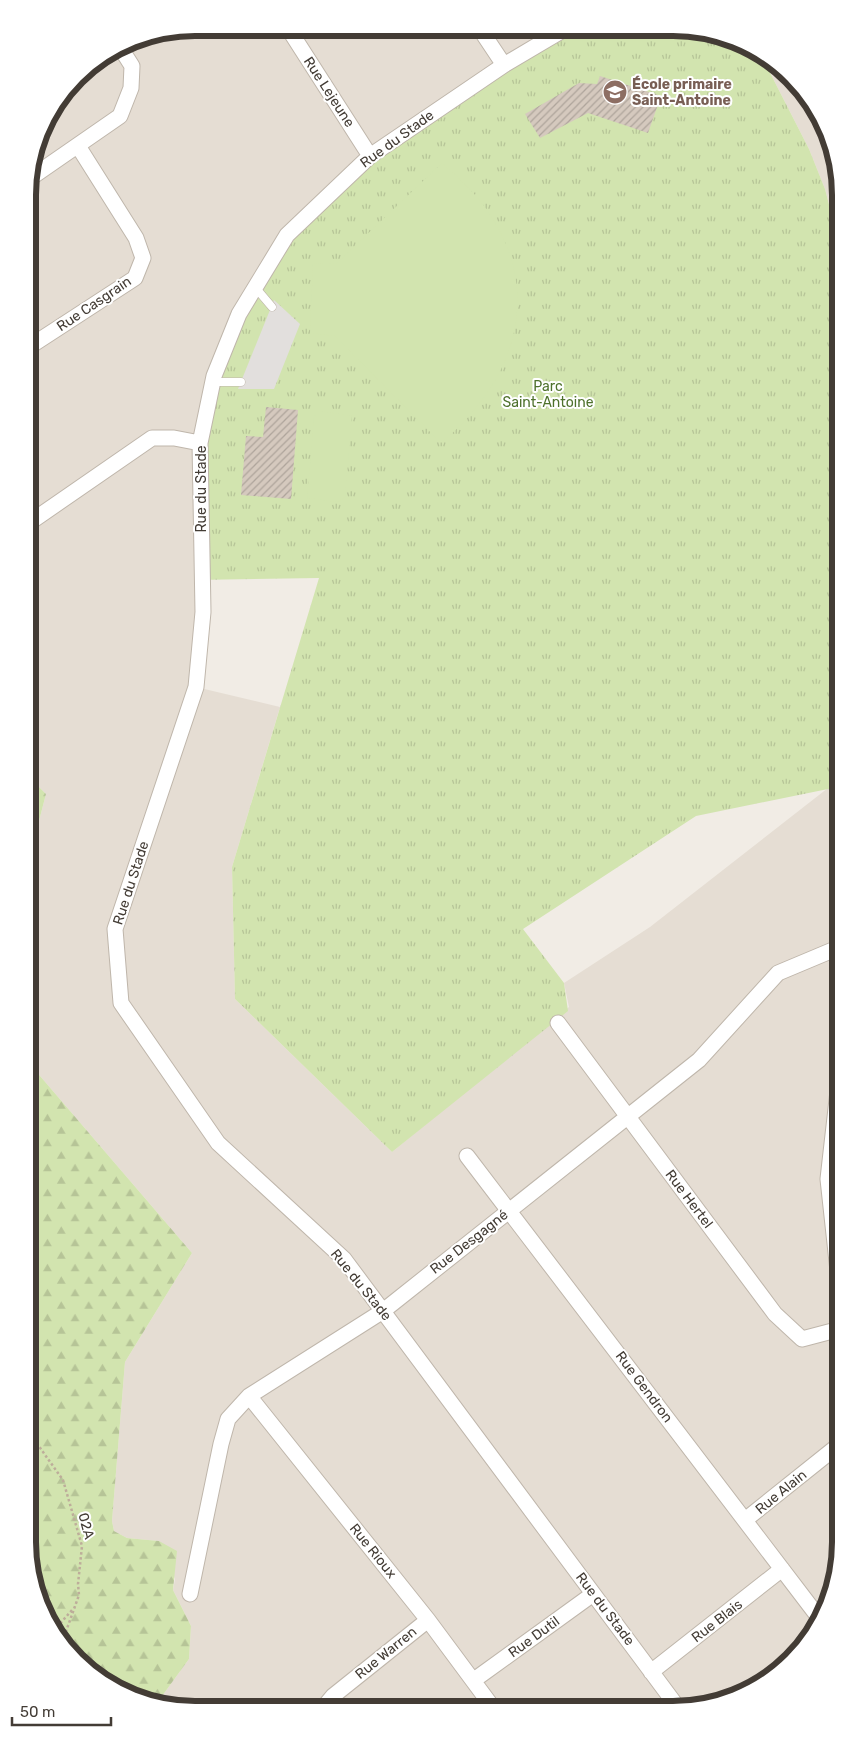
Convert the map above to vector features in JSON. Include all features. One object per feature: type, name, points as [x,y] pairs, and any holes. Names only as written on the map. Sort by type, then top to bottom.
[{"type":"street","points":[[485,36],[504,65]]},
{"type":"street","name":"Rue du Stade","points":[[552,36],[504,65],[370,156],[287,235],[239,314],[213,382],[200,443],[203,612],[196,687],[115,929],[121,1003],[218,1143],[344,1259],[674,1701]]},
{"type":"street","name":"Rue Lejeune","points":[[294,37],[370,156]]},
{"type":"street","points":[[38,173],[120,116],[131,88],[132,66],[124,53]]},
{"type":"street","name":"Rue Casgrain","points":[[37,342],[135,278],[143,258],[136,238],[78,146]]},
{"type":"street","points":[[37,517],[152,438],[174,438],[200,443]]},
{"type":"street","name":"Rue Desgagné","points":[[190,1594],[225,1427],[228,1419],[249,1396],[382,1310],[699,1060],[778,973],[831,951]]},
{"type":"street","name":"Rue Hertel","points":[[558,1023],[775,1314],[802,1339],[831,1331]]},
{"type":"street","name":"Rue Gendron","points":[[467,1156],[815,1612]]},
{"type":"street","points":[[831,1168],[831,1191]]},
{"type":"street","name":"Rue Rioux","points":[[249,1396],[428,1620],[488,1701]]},
{"type":"street","name":"Rue Alain","points":[[745,1520],[831,1451]]},
{"type":"street","name":"Rue Blais","points":[[651,1672],[782,1569]]},
{"type":"street","name":"Rue Dutil","points":[[474,1680],[593,1594]]},
{"type":"street","name":"Rue Warren","points":[[329,1701],[428,1620]]},
{"type":"lane","points":[[255,287],[272,307]]},
{"type":"lane","points":[[213,382],[241,382]]},
{"type":"path","name":"02A","points":[[36,1442],[62,1480],[82,1546],[78,1584],[79,1595],[65,1633]]},
{"type":"path","points":[[60,1624],[75,1607]]},
{"type":"shaded area","points":[[555,36],[243,293],[196,687],[280,707],[232,867],[235,999],[392,1152],[569,1007],[564,983],[650,927],[828,788],[832,790],[831,1552],[829,1573],[815,1612],[799,1639],[770,1668],[743,1684],[724,1692],[704,1698],[673,1701],[195,1701],[162,1696],[189,1659],[191,1626],[173,1590],[175,1579],[159,1541],[127,1538],[114,1531],[112,1521],[125,1362],[192,1253],[36,1072],[37,830],[46,794],[37,785],[37,185],[42,154],[48,134],[69,98],[98,69],[107,63],[134,48],[164,39],[185,37]]},
{"type":"shaded area","points":[[768,68],[792,90],[805,107],[815,125],[826,154],[830,175],[832,216],[825,189],[809,149]]},
{"type":"shaded area","points":[[274,300],[300,324],[274,389],[238,389]]},
{"type":"green space","name":"Parc Saint-Antoine","points":[[557,36],[673,36],[704,39],[724,45],[743,53],[768,68],[809,149],[825,189],[832,216],[832,790],[828,789],[696,816],[523,929],[564,983],[568,1011],[392,1152],[235,999],[232,867],[319,578],[194,580],[197,445],[211,369],[323,192]]},
{"type":"green space","points":[[442,163],[464,183],[484,206],[503,238],[514,270],[517,302],[514,333],[504,363],[488,392],[467,418],[441,443],[335,336],[310,333],[313,263],[336,264]]},
{"type":"green space","points":[[320,411],[352,416],[345,497],[338,502],[307,498],[314,418],[316,413]]},
{"type":"green space","points":[[37,785],[46,794],[37,830]]},
{"type":"green space","points":[[36,1072],[192,1253],[125,1362],[112,1521],[114,1531],[127,1538],[159,1541],[177,1551],[173,1590],[191,1626],[189,1659],[162,1696],[134,1689],[116,1679],[98,1668],[69,1639],[53,1612],[39,1573],[36,1542]]},
{"type":"building","points":[[600,76],[661,96],[648,133],[588,113],[540,138],[525,114],[579,83],[597,84]]},
{"type":"building","points":[[266,407],[298,410],[291,499],[241,495],[246,436],[263,437]]},
{"type":"place","name":"École primaire Saint-Antoine","points":[[615,92]]}]
